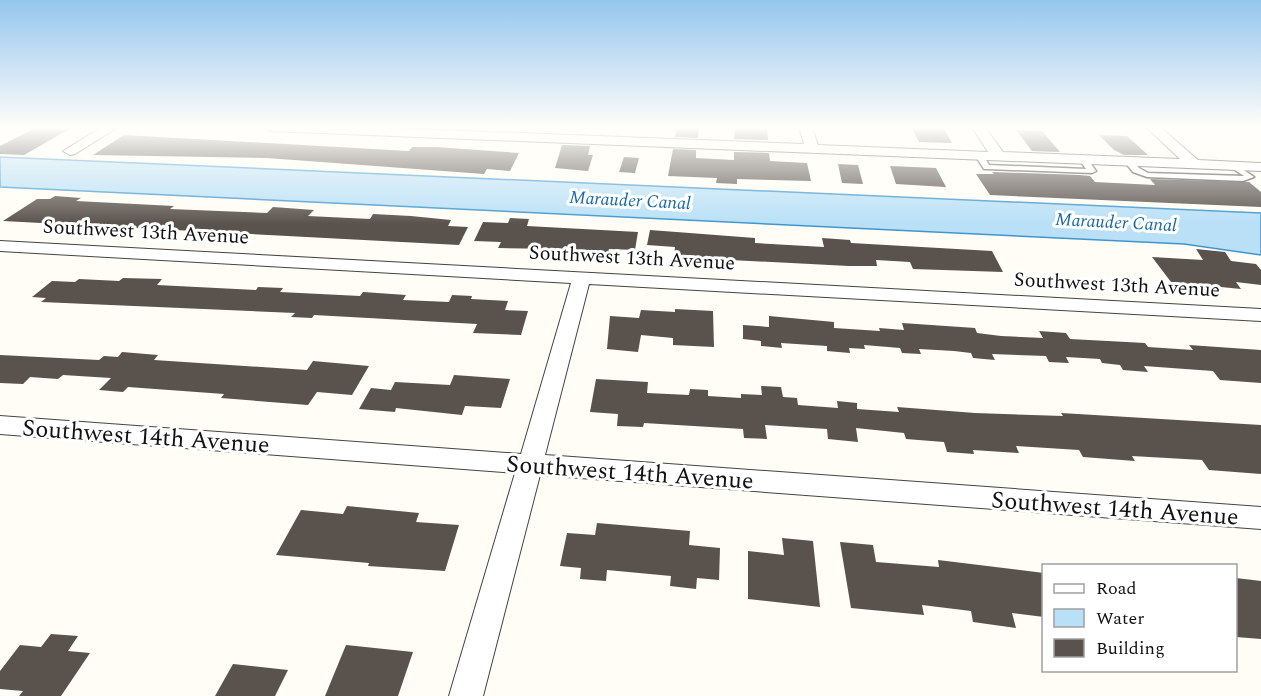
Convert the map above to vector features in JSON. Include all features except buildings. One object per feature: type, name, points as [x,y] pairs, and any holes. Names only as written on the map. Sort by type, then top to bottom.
[{"type":"street","points":[[1094,159],[1261,166]]},
{"type":"street","points":[[1189,159],[1194,164]]},
{"type":"street","name":"Southwest 13th Avenue","points":[[0,246],[1261,315]]},
{"type":"street","points":[[466,696],[582,277]]},
{"type":"street","name":"Southwest 14th Avenue","points":[[0,425],[1261,518]]},
{"type":"lane","points":[[982,159],[987,167],[1092,171],[1083,159]]},
{"type":"lane","points":[[1128,161],[1136,170],[1147,175],[1243,179],[1250,177],[1235,166]]},
{"type":"water","name":"Marauder Canal","points":[[0,159],[56,159],[1261,213],[1261,255],[1184,244],[0,187]]}]
